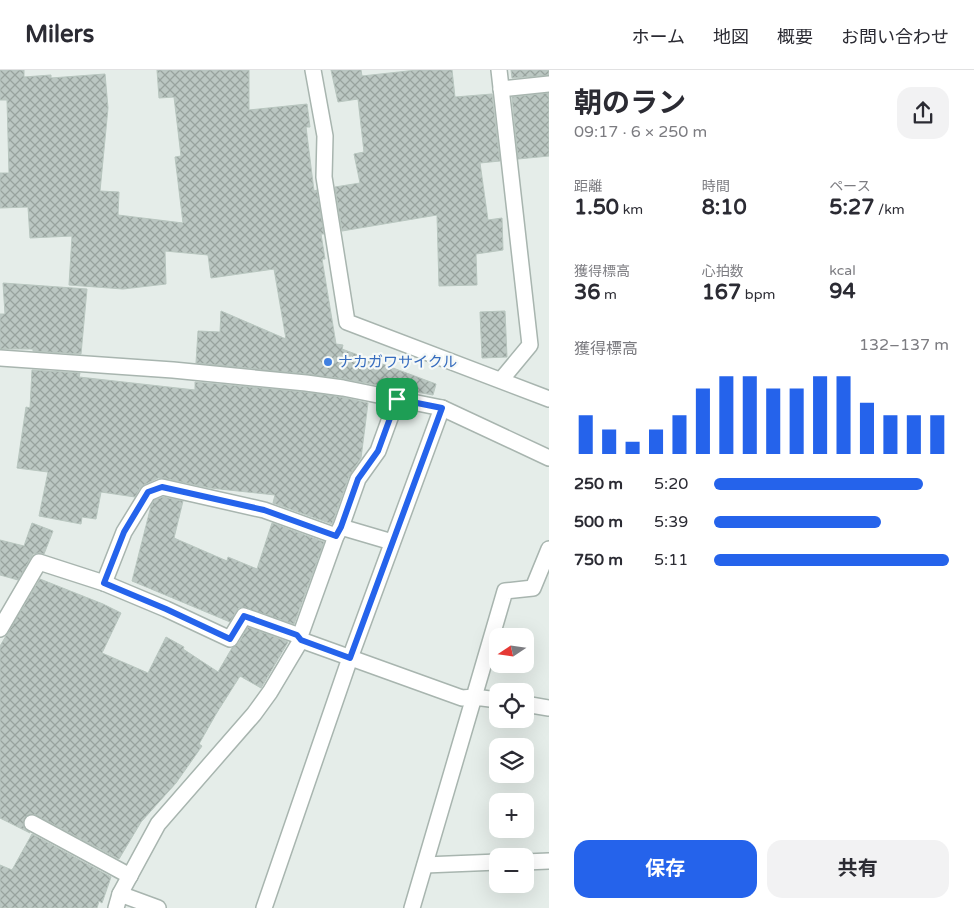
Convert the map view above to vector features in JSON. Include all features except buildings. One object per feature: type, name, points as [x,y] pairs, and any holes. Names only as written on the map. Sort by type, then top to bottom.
[{"type":"street","points":[[313,70],[326,136],[324,177],[347,322],[549,399]]},
{"type":"street","points":[[499,70],[530,345],[501,380]]},
{"type":"street","points":[[501,89],[549,84]]},
{"type":"street","points":[[0,358],[173,370],[343,388],[442,408],[549,458]]},
{"type":"street","points":[[158,908],[118,901],[158,824],[254,714],[270,692],[300,639],[358,479],[378,451],[397,399]]},
{"type":"street","points":[[264,908],[350,658],[442,408]]},
{"type":"street","points":[[104,583],[124,532],[148,492],[162,487],[264,510],[339,531],[392,542]]},
{"type":"street","points":[[412,908],[505,591],[533,588],[549,549]]},
{"type":"street","points":[[0,629],[39,562],[104,583],[230,639],[244,616],[297,635],[300,639],[350,658],[462,698],[489,699]]},
{"type":"street","points":[[534,706],[549,708]]},
{"type":"street","points":[[32,823],[130,876]]},
{"type":"street","points":[[534,862],[549,861]]},
{"type":"street","points":[[425,865],[489,862]]},
{"type":"place","name":"ナカガワサイクル","points":[[328,362]]},
{"type":"route","points":[[397,399],[442,408],[350,658],[301,640],[297,635],[244,616],[230,639],[104,583],[124,532],[148,492],[162,487],[264,510],[336,536],[358,479],[378,451],[397,399]]}]
